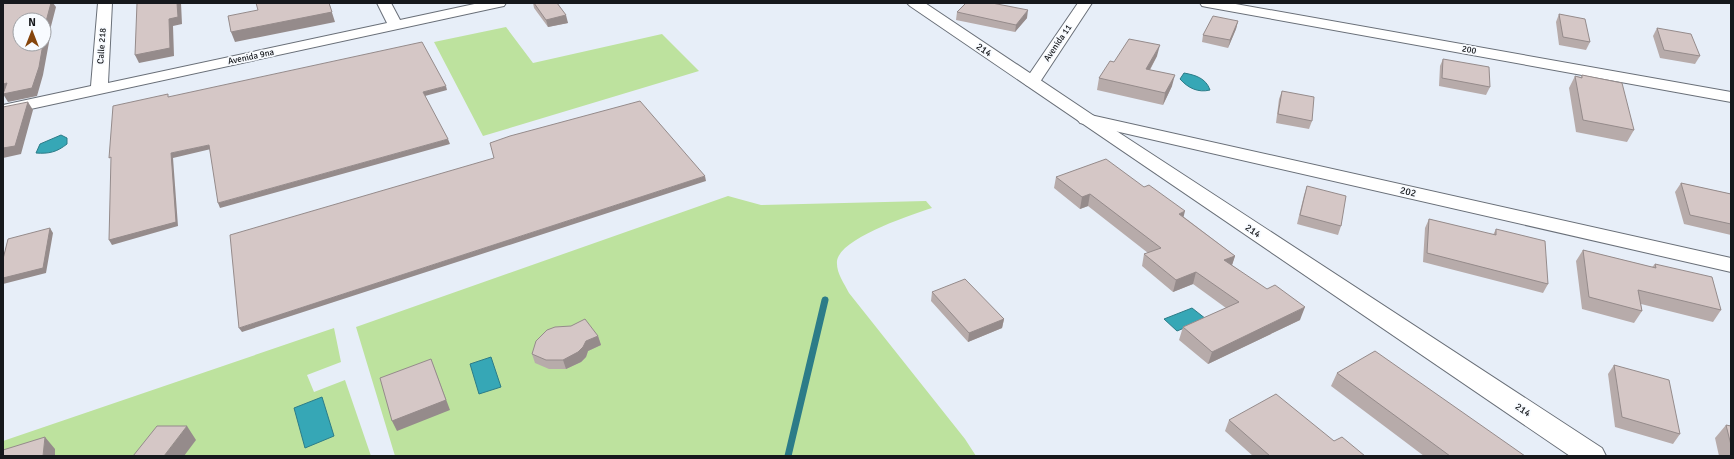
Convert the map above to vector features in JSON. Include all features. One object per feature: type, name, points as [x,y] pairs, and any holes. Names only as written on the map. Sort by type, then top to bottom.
[{"type":"street","name":"Calle 218","points":[[99,90],[105,3]]},
{"type":"street","points":[[384,3],[395,25]]},
{"type":"street","name":"Avenida 9na","points":[[3,110],[499,3]]},
{"type":"street","name":"214","points":[[914,3],[1592,456]]},
{"type":"street","name":"Avenida 11","points":[[1032,82],[1085,3]]},
{"type":"street","name":"200","points":[[1208,3],[1731,96]]},
{"type":"street","name":"202","points":[[1086,119],[1731,265]]},
{"type":"green space","points":[[506,27],[533,63],[662,34],[699,71],[483,136],[434,42]]},
{"type":"green space","points":[[728,196],[761,205],[926,201],[932,208],[878,228],[850,244],[841,252],[837,265],[841,278],[849,293],[965,439],[976,456],[395,456],[356,327]]},
{"type":"green space","points":[[334,328],[341,362],[307,375],[314,392],[345,380],[371,456],[3,456],[3,441]]},
{"type":"water","points":[[1184,73],[1196,76],[1203,80],[1210,90],[1201,91],[1186,85],[1180,79]]},
{"type":"water","points":[[61,135],[67,138],[67,144],[63,147],[53,152],[36,153],[40,144]]},
{"type":"water","points":[[1192,308],[1206,319],[1177,331],[1164,319]]},
{"type":"water","points":[[491,357],[501,387],[479,394],[470,364]]},
{"type":"water","points":[[322,397],[334,436],[305,448],[294,408]]},
{"type":"building","points":[[3,3],[51,3],[49,12],[12,12],[12,52],[42,52],[39,67],[32,88],[3,94],[7,83],[3,84]]},
{"type":"building","points":[[137,3],[177,3],[178,17],[169,19],[170,48],[135,55]]},
{"type":"building","points":[[256,3],[329,3],[332,12],[231,32],[228,16],[258,10]]},
{"type":"building","points":[[534,3],[557,3],[566,15],[546,20]]},
{"type":"building","points":[[966,3],[992,3],[1028,10],[1016,25],[957,12]]},
{"type":"building","points":[[1559,14],[1585,19],[1590,42],[1563,37]]},
{"type":"building","points":[[1213,16],[1238,21],[1230,40],[1203,35]]},
{"type":"building","points":[[1657,28],[1691,34],[1700,56],[1664,50]]},
{"type":"building","points":[[1129,39],[1160,45],[1146,69],[1175,75],[1165,93],[1099,78],[1110,61],[1114,62]]},
{"type":"building","points":[[422,42],[446,86],[423,92],[448,139],[218,203],[209,145],[171,153],[176,222],[109,240],[111,157],[109,158],[113,106],[168,94],[168,97]]},
{"type":"building","points":[[1443,59],[1489,67],[1490,87],[1442,78]]},
{"type":"building","points":[[1582,75],[1622,83],[1634,130],[1583,120],[1575,76],[1582,78]]},
{"type":"building","points":[[1282,91],[1314,97],[1312,121],[1278,114]]},
{"type":"building","points":[[640,101],[705,176],[239,328],[230,235],[494,158],[490,143],[510,136]]},
{"type":"building","points":[[28,102],[15,146],[3,148],[3,107]]},
{"type":"building","points":[[1106,159],[1144,187],[1149,185],[1185,211],[1179,214],[1235,256],[1224,260],[1267,289],[1275,285],[1305,307],[1212,352],[1183,327],[1239,302],[1196,272],[1176,280],[1144,254],[1161,248],[1090,194],[1082,197],[1056,177]]},
{"type":"building","points":[[1681,183],[1731,194],[1731,224],[1690,215]]},
{"type":"building","points":[[1307,186],[1346,196],[1341,226],[1300,215]]},
{"type":"building","points":[[1429,219],[1496,235],[1496,229],[1545,241],[1548,284],[1427,253]]},
{"type":"building","points":[[50,228],[43,268],[3,278],[3,259],[8,239]]},
{"type":"building","points":[[1583,250],[1656,268],[1655,264],[1712,277],[1721,310],[1638,290],[1642,311],[1589,297]]},
{"type":"building","points":[[965,279],[1004,319],[969,333],[932,292]]},
{"type":"building","points":[[585,319],[598,336],[586,341],[578,352],[563,360],[546,360],[532,354],[536,341],[547,330],[555,327],[571,326]]},
{"type":"building","points":[[1375,351],[1525,456],[1450,456],[1337,373]]},
{"type":"building","points":[[431,359],[446,400],[392,421],[380,378]]},
{"type":"building","points":[[1614,365],[1669,380],[1680,434],[1622,417]]},
{"type":"building","points":[[1276,394],[1334,441],[1342,437],[1365,456],[1270,456],[1229,420]]},
{"type":"building","points":[[1726,425],[1731,426],[1731,445]]},
{"type":"building","points":[[157,426],[187,426],[164,456],[133,456]]},
{"type":"building","points":[[45,437],[43,456],[3,456],[3,450]]},
{"type":"waterway","points":[[788,456],[825,300]]}]
